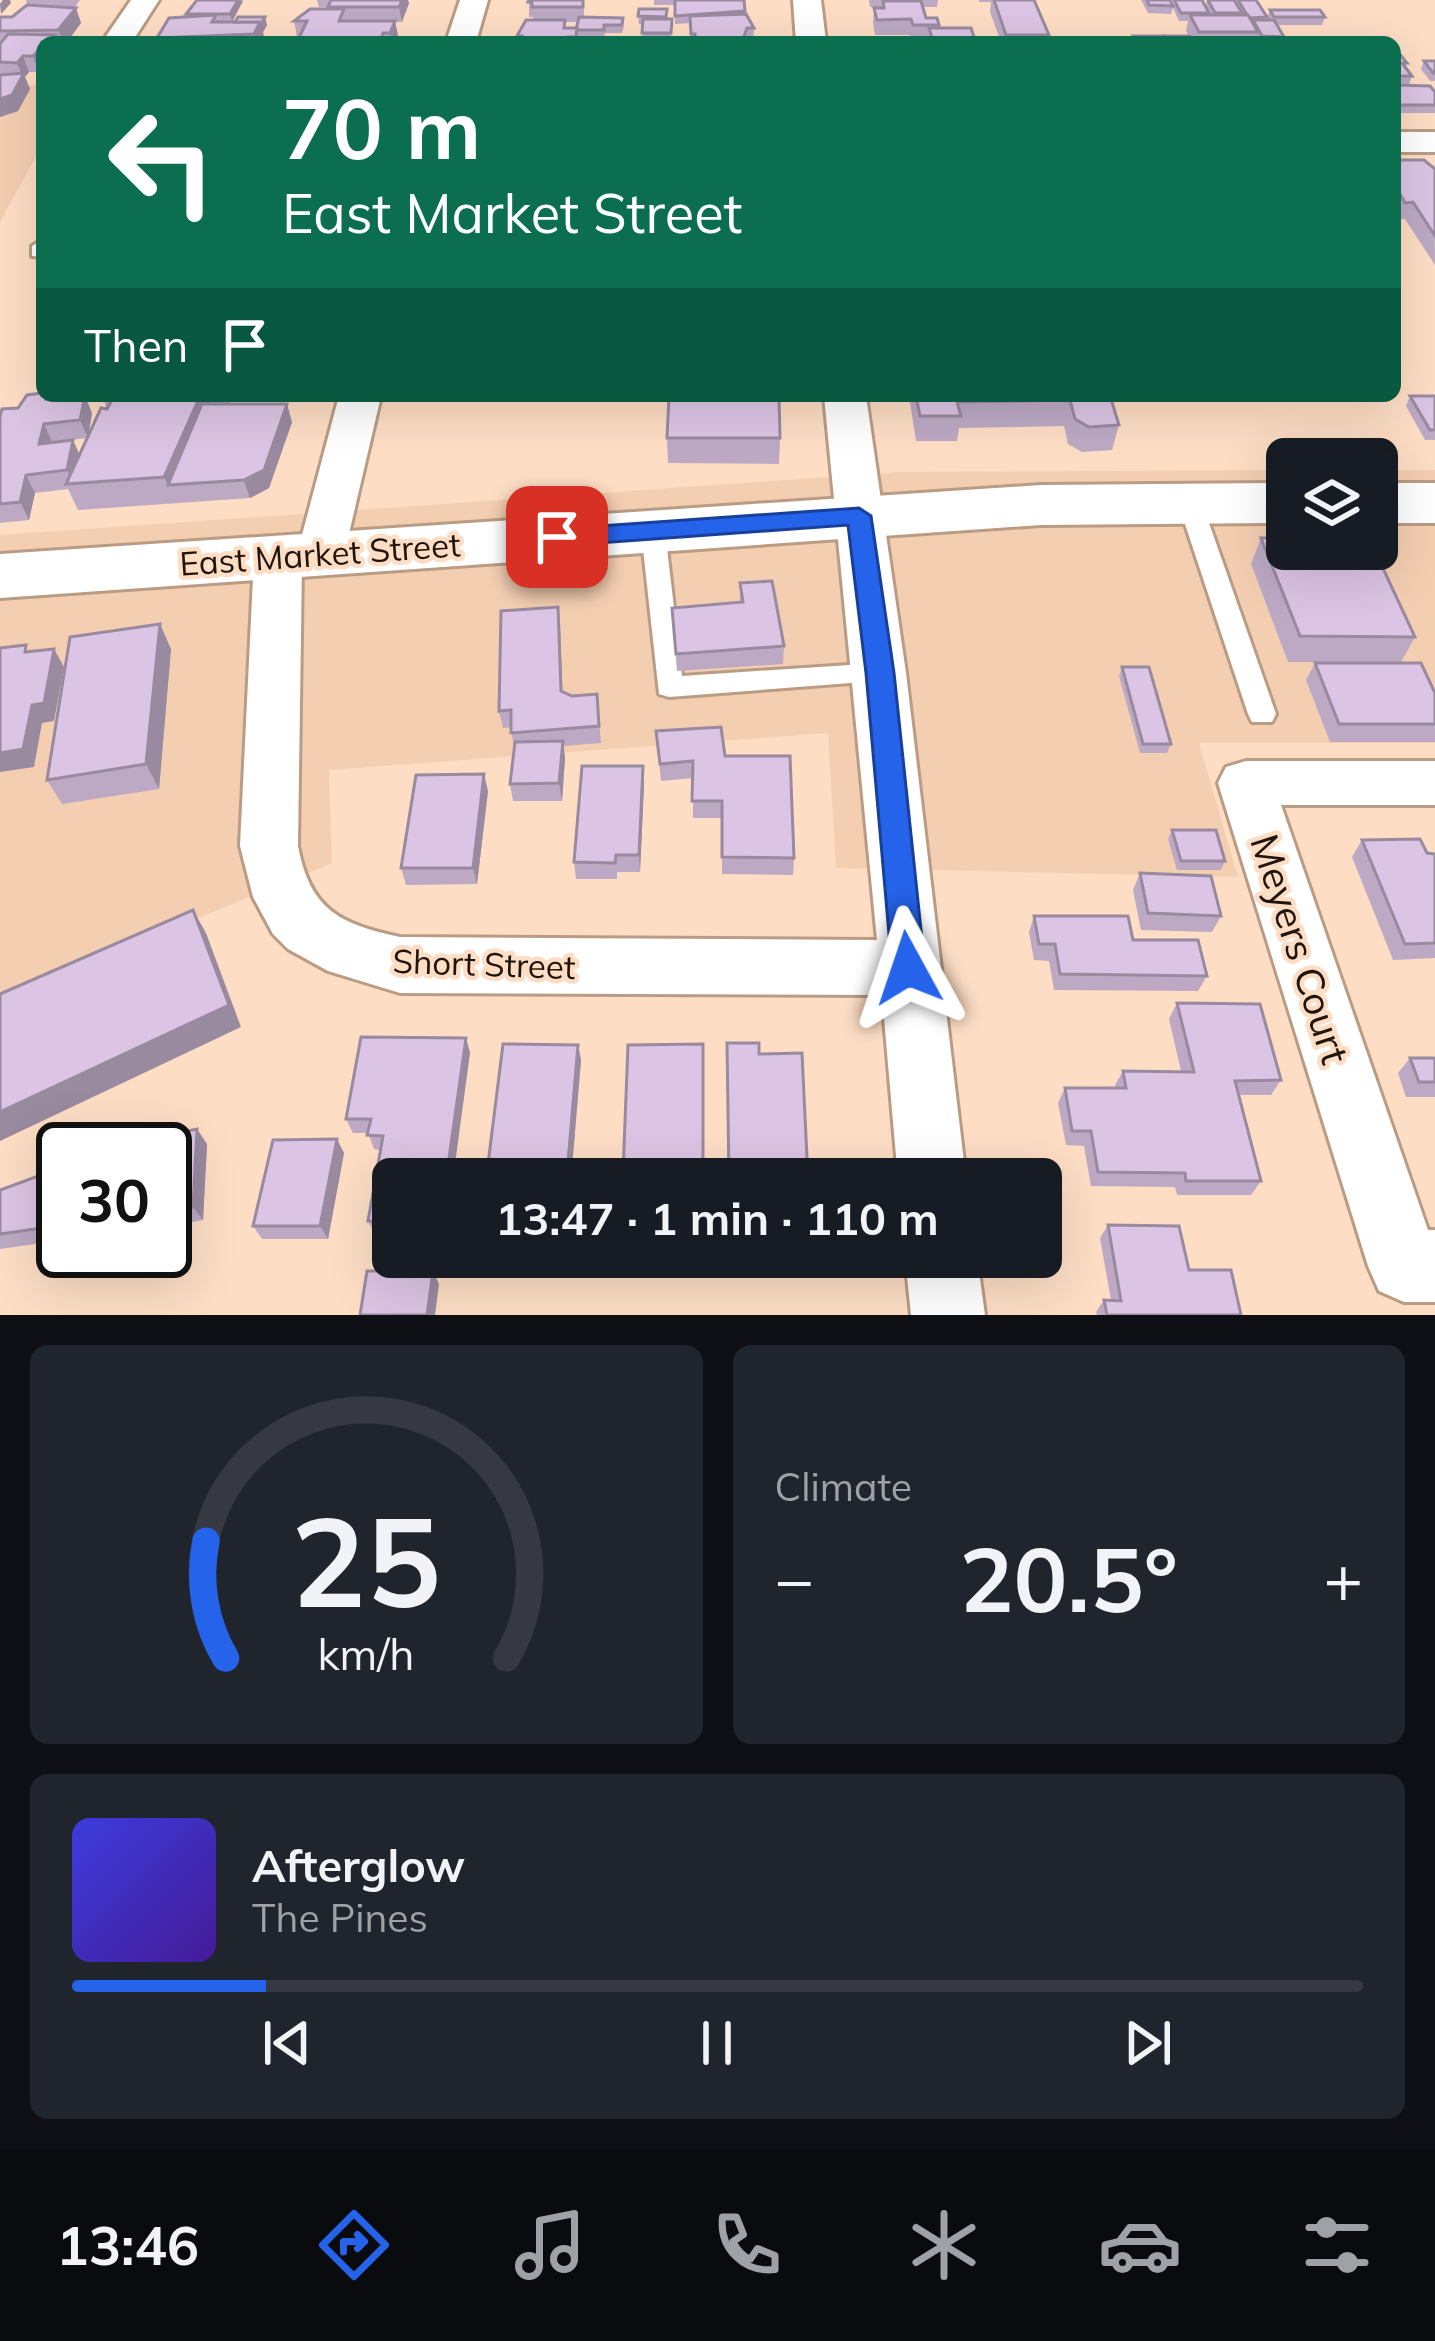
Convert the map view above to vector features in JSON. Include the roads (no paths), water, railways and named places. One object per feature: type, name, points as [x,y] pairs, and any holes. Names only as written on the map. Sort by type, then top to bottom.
[{"type":"main road","name":"East Market Street","points":[[0,575],[1041,505],[1266,503]]},
{"type":"main road","points":[[1398,503],[1435,503]]},
{"type":"street","points":[[121,36],[145,0]]},
{"type":"street","points":[[463,36],[474,0]]},
{"type":"street","points":[[807,0],[810,36]]},
{"type":"street","points":[[1401,142],[1435,142]]},
{"type":"street","name":"Short Street","points":[[358,402],[299,556],[269,846],[277,893],[307,930],[361,957],[400,965],[908,968]]},
{"type":"street","points":[[845,402],[880,673],[930,1158]]},
{"type":"street","name":"Meyers Court","points":[[1435,783],[1246,783],[1404,1266],[1435,1266]]},
{"type":"street","points":[[944,1278],[948,1315]]},
{"type":"lane","points":[[1190,503],[1262,714]]},
{"type":"lane","points":[[653,530],[670,687],[880,673]]}]
